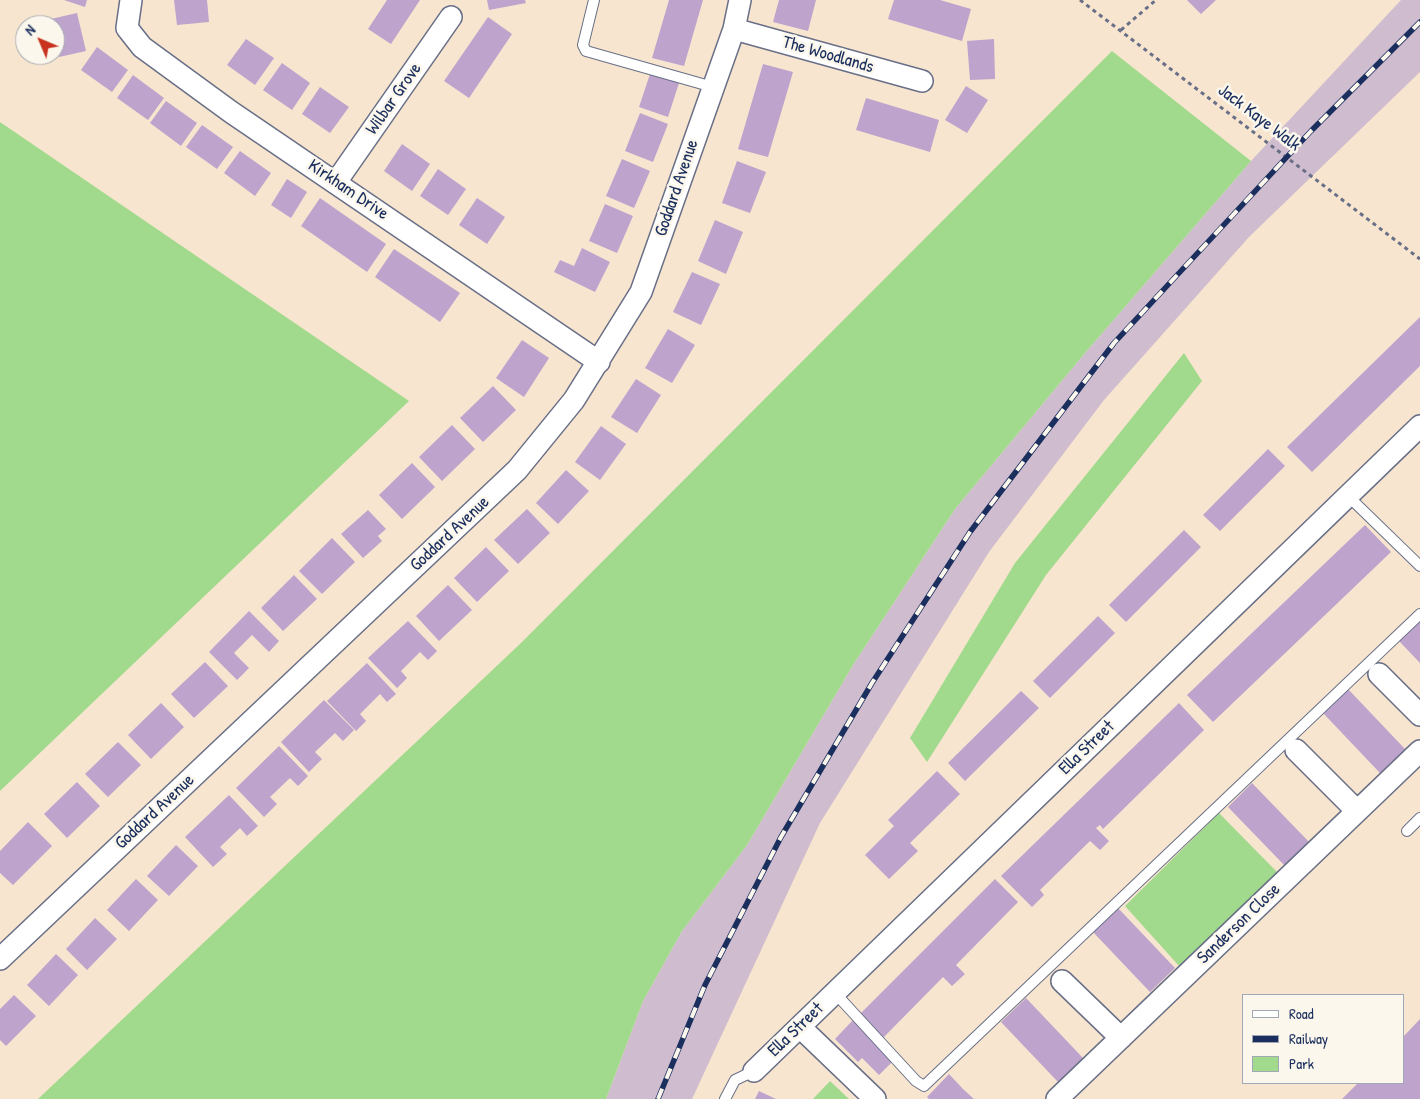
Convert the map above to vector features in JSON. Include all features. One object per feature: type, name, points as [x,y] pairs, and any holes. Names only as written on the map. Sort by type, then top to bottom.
[{"type":"street","name":"Kirkham Drive","points":[[131,0],[127,28],[142,47],[231,112],[599,362]]},
{"type":"street","name":"Goddard Avenue","points":[[0,959],[517,470],[574,400],[641,292],[734,29],[740,0]]},
{"type":"street","name":"Wilbar Grove","points":[[336,182],[451,17]]},
{"type":"street","name":"The Woodlands","points":[[734,29],[922,81]]},
{"type":"street","name":"Ella Street","points":[[754,1071],[1420,426]]},
{"type":"street","points":[[1379,674],[1420,715]]},
{"type":"street","points":[[1296,750],[1357,811]]},
{"type":"street","name":"Sanderson Close","points":[[1057,1099],[1420,751]]},
{"type":"street","points":[[1062,981],[1121,1038]]},
{"type":"street","points":[[800,1027],[875,1099]]},
{"type":"lane","points":[[594,0],[583,45],[586,51],[713,87]]},
{"type":"lane","points":[[1348,496],[1420,566]]},
{"type":"lane","points":[[834,993],[916,1081],[924,1086],[1420,614]]},
{"type":"lane","points":[[1407,831],[1420,818]]},
{"type":"lane","points":[[725,1099],[735,1080],[754,1071]]},
{"type":"path","name":"Jack Kaye Walk","points":[[1080,0],[1420,259]]},
{"type":"path","points":[[1121,30],[1156,0]]},
{"type":"shaded area","points":[[1401,0],[1420,0],[1420,72],[1249,237],[1104,400],[989,552],[820,823],[692,1099],[606,1099],[643,1001],[682,931],[747,845],[853,665],[955,509],[1085,353],[1251,161]]},
{"type":"green space","points":[[1112,51],[1251,161],[1085,353],[955,509],[853,665],[747,845],[682,931],[643,1001],[606,1099],[38,1099],[521,643]]},
{"type":"green space","points":[[0,122],[409,401],[0,791]]},
{"type":"green space","points":[[1184,353],[1202,381],[1046,575],[927,762],[910,738],[1015,563]]},
{"type":"green space","points":[[1219,813],[1279,874],[1180,967],[1125,906]]},
{"type":"green space","points":[[830,1081],[849,1099],[813,1099]]},
{"type":"building","points":[[64,0],[87,0],[85,7]]},
{"type":"building","points":[[174,0],[207,0],[209,22],[177,25]]},
{"type":"building","points":[[387,0],[420,0],[391,44],[368,29]]},
{"type":"building","points":[[487,0],[525,0],[526,3],[489,10]]},
{"type":"building","points":[[669,0],[703,0],[684,66],[652,58]]},
{"type":"building","points":[[779,0],[816,0],[808,31],[773,22]]},
{"type":"building","points":[[894,0],[940,0],[971,9],[962,41],[888,19]]},
{"type":"building","points":[[1187,0],[1216,0],[1201,14]]},
{"type":"building","points":[[77,13],[86,51],[65,56],[65,16]]},
{"type":"building","points":[[488,17],[512,34],[469,98],[444,81]]},
{"type":"building","points":[[246,39],[274,58],[255,85],[227,65]]},
{"type":"building","points":[[994,39],[995,79],[970,80],[967,41]]},
{"type":"building","points":[[97,47],[128,70],[112,92],[81,70]]},
{"type":"building","points":[[282,63],[310,83],[292,110],[263,90]]},
{"type":"building","points":[[763,64],[793,72],[768,157],[738,149]]},
{"type":"building","points":[[651,71],[680,80],[668,117],[639,107]]},
{"type":"building","points":[[133,75],[164,98],[148,120],[117,98]]},
{"type":"building","points":[[966,86],[988,100],[967,133],[945,120]]},
{"type":"building","points":[[320,87],[349,107],[330,133],[302,114]]},
{"type":"building","points":[[866,98],[939,120],[930,152],[856,130]]},
{"type":"building","points":[[166,101],[197,123],[181,146],[150,123]]},
{"type":"building","points":[[640,113],[668,124],[653,162],[625,151]]},
{"type":"building","points":[[202,125],[233,147],[217,169],[186,147]]},
{"type":"building","points":[[402,144],[430,164],[412,191],[384,171]]},
{"type":"building","points":[[240,151],[271,173],[255,196],[224,173]]},
{"type":"building","points":[[622,159],[650,171],[634,208],[606,196]]},
{"type":"building","points":[[737,161],[766,172],[750,213],[722,203]]},
{"type":"building","points":[[438,169],[466,189],[448,215],[420,196]]},
{"type":"building","points":[[287,179],[307,192],[291,218],[271,205]]},
{"type":"building","points":[[320,198],[386,244],[367,272],[301,226]]},
{"type":"building","points":[[477,198],[505,217],[487,244],[459,225]]},
{"type":"building","points":[[605,204],[633,216],[617,253],[589,241]]},
{"type":"building","points":[[715,220],[743,232],[726,274],[698,261]]},
{"type":"building","points":[[582,248],[610,262],[595,292],[554,272],[560,260],[574,266]]},
{"type":"building","points":[[394,249],[460,293],[440,322],[375,277]]},
{"type":"building","points":[[692,272],[720,284],[701,325],[673,312]]},
{"type":"building","points":[[1420,317],[1420,366],[1312,472],[1287,447]]},
{"type":"building","points":[[668,329],[695,345],[672,383],[645,368]]},
{"type":"building","points":[[522,340],[549,358],[524,397],[496,378]]},
{"type":"building","points":[[636,379],[661,395],[637,433],[611,417]]},
{"type":"building","points":[[493,386],[516,410],[483,442],[460,418]]},
{"type":"building","points":[[452,425],[475,449],[442,481],[419,457]]},
{"type":"building","points":[[601,426],[626,444],[600,480],[575,462]]},
{"type":"building","points":[[1268,449],[1285,466],[1220,531],[1203,515]]},
{"type":"building","points":[[412,463],[435,487],[402,519],[379,495]]},
{"type":"building","points":[[566,470],[589,491],[558,524],[536,503]]},
{"type":"building","points":[[527,509],[550,533],[518,564],[494,540]]},
{"type":"building","points":[[368,510],[386,529],[378,536],[382,541],[363,558],[341,534]]},
{"type":"building","points":[[1365,525],[1391,552],[1213,722],[1187,695]]},
{"type":"building","points":[[1184,530],[1201,547],[1126,622],[1109,605]]},
{"type":"building","points":[[332,538],[355,562],[322,594],[299,571]]},
{"type":"building","points":[[486,547],[509,571],[477,602],[454,578]]},
{"type":"building","points":[[294,575],[317,599],[283,631],[261,608]]},
{"type":"building","points":[[448,585],[472,610],[439,641],[416,616]]},
{"type":"building","points":[[249,611],[279,641],[269,652],[252,635],[234,653],[249,668],[237,680],[209,652]]},
{"type":"building","points":[[1098,616],[1115,633],[1050,698],[1033,681]]},
{"type":"building","points":[[408,621],[437,651],[428,660],[420,652],[401,671],[407,678],[397,688],[368,658]]},
{"type":"building","points":[[1420,621],[1420,663],[1399,641]]},
{"type":"building","points":[[205,662],[228,686],[194,718],[171,694]]},
{"type":"building","points":[[367,663],[396,694],[387,702],[380,694],[360,714],[366,721],[356,731],[327,701]]},
{"type":"building","points":[[1348,689],[1405,749],[1380,773],[1323,713]]},
{"type":"building","points":[[1021,691],[1039,708],[965,781],[948,763]]},
{"type":"building","points":[[324,700],[354,730],[343,741],[335,733],[315,752],[322,759],[309,772],[281,742]]},
{"type":"building","points":[[161,703],[184,727],[151,759],[128,735]]},
{"type":"building","points":[[1179,703],[1204,730],[1103,829],[1100,825],[1096,828],[1109,841],[1100,850],[1090,841],[1040,890],[1044,895],[1032,907],[1001,876]]},
{"type":"building","points":[[118,742],[141,765],[108,797],[85,774]]},
{"type":"building","points":[[279,746],[308,776],[298,786],[290,778],[270,797],[277,804],[264,817],[236,788]]},
{"type":"building","points":[[937,771],[960,794],[910,843],[918,851],[889,879],[865,855],[894,826],[888,820]]},
{"type":"building","points":[[77,782],[100,806],[67,838],[44,814]]},
{"type":"building","points":[[1252,783],[1310,843],[1285,866],[1228,807]]},
{"type":"building","points":[[229,795],[258,826],[247,836],[240,828],[220,847],[227,854],[213,867],[185,837]]},
{"type":"building","points":[[28,822],[52,846],[13,885],[0,873],[0,851]]},
{"type":"building","points":[[176,845],[198,866],[169,896],[147,876]]},
{"type":"building","points":[[136,879],[158,900],[129,931],[107,910]]},
{"type":"building","points":[[995,879],[1018,902],[956,965],[965,974],[952,986],[943,977],[881,1040],[858,1016]]},
{"type":"building","points":[[1118,908],[1175,968],[1150,992],[1093,932]]},
{"type":"building","points":[[95,918],[117,939],[87,970],[66,949]]},
{"type":"building","points":[[56,954],[78,975],[49,1006],[27,985]]},
{"type":"building","points":[[14,995],[36,1016],[6,1046],[0,1040],[0,1009]]},
{"type":"building","points":[[1026,998],[1083,1058],[1058,1082],[1001,1022]]},
{"type":"building","points":[[1420,1019],[1420,1099],[1342,1099],[1357,1084],[1405,1084],[1405,1035]]},
{"type":"building","points":[[853,1020],[893,1061],[879,1075],[862,1058],[858,1062],[835,1039]]},
{"type":"building","points":[[949,1074],[974,1099],[929,1099],[927,1097]]},
{"type":"building","points":[[759,1091],[776,1099],[755,1099]]},
{"type":"railway","points":[[658,1099],[705,985],[781,837],[872,683],[970,532],[1114,343],[1311,131],[1420,22]]}]
